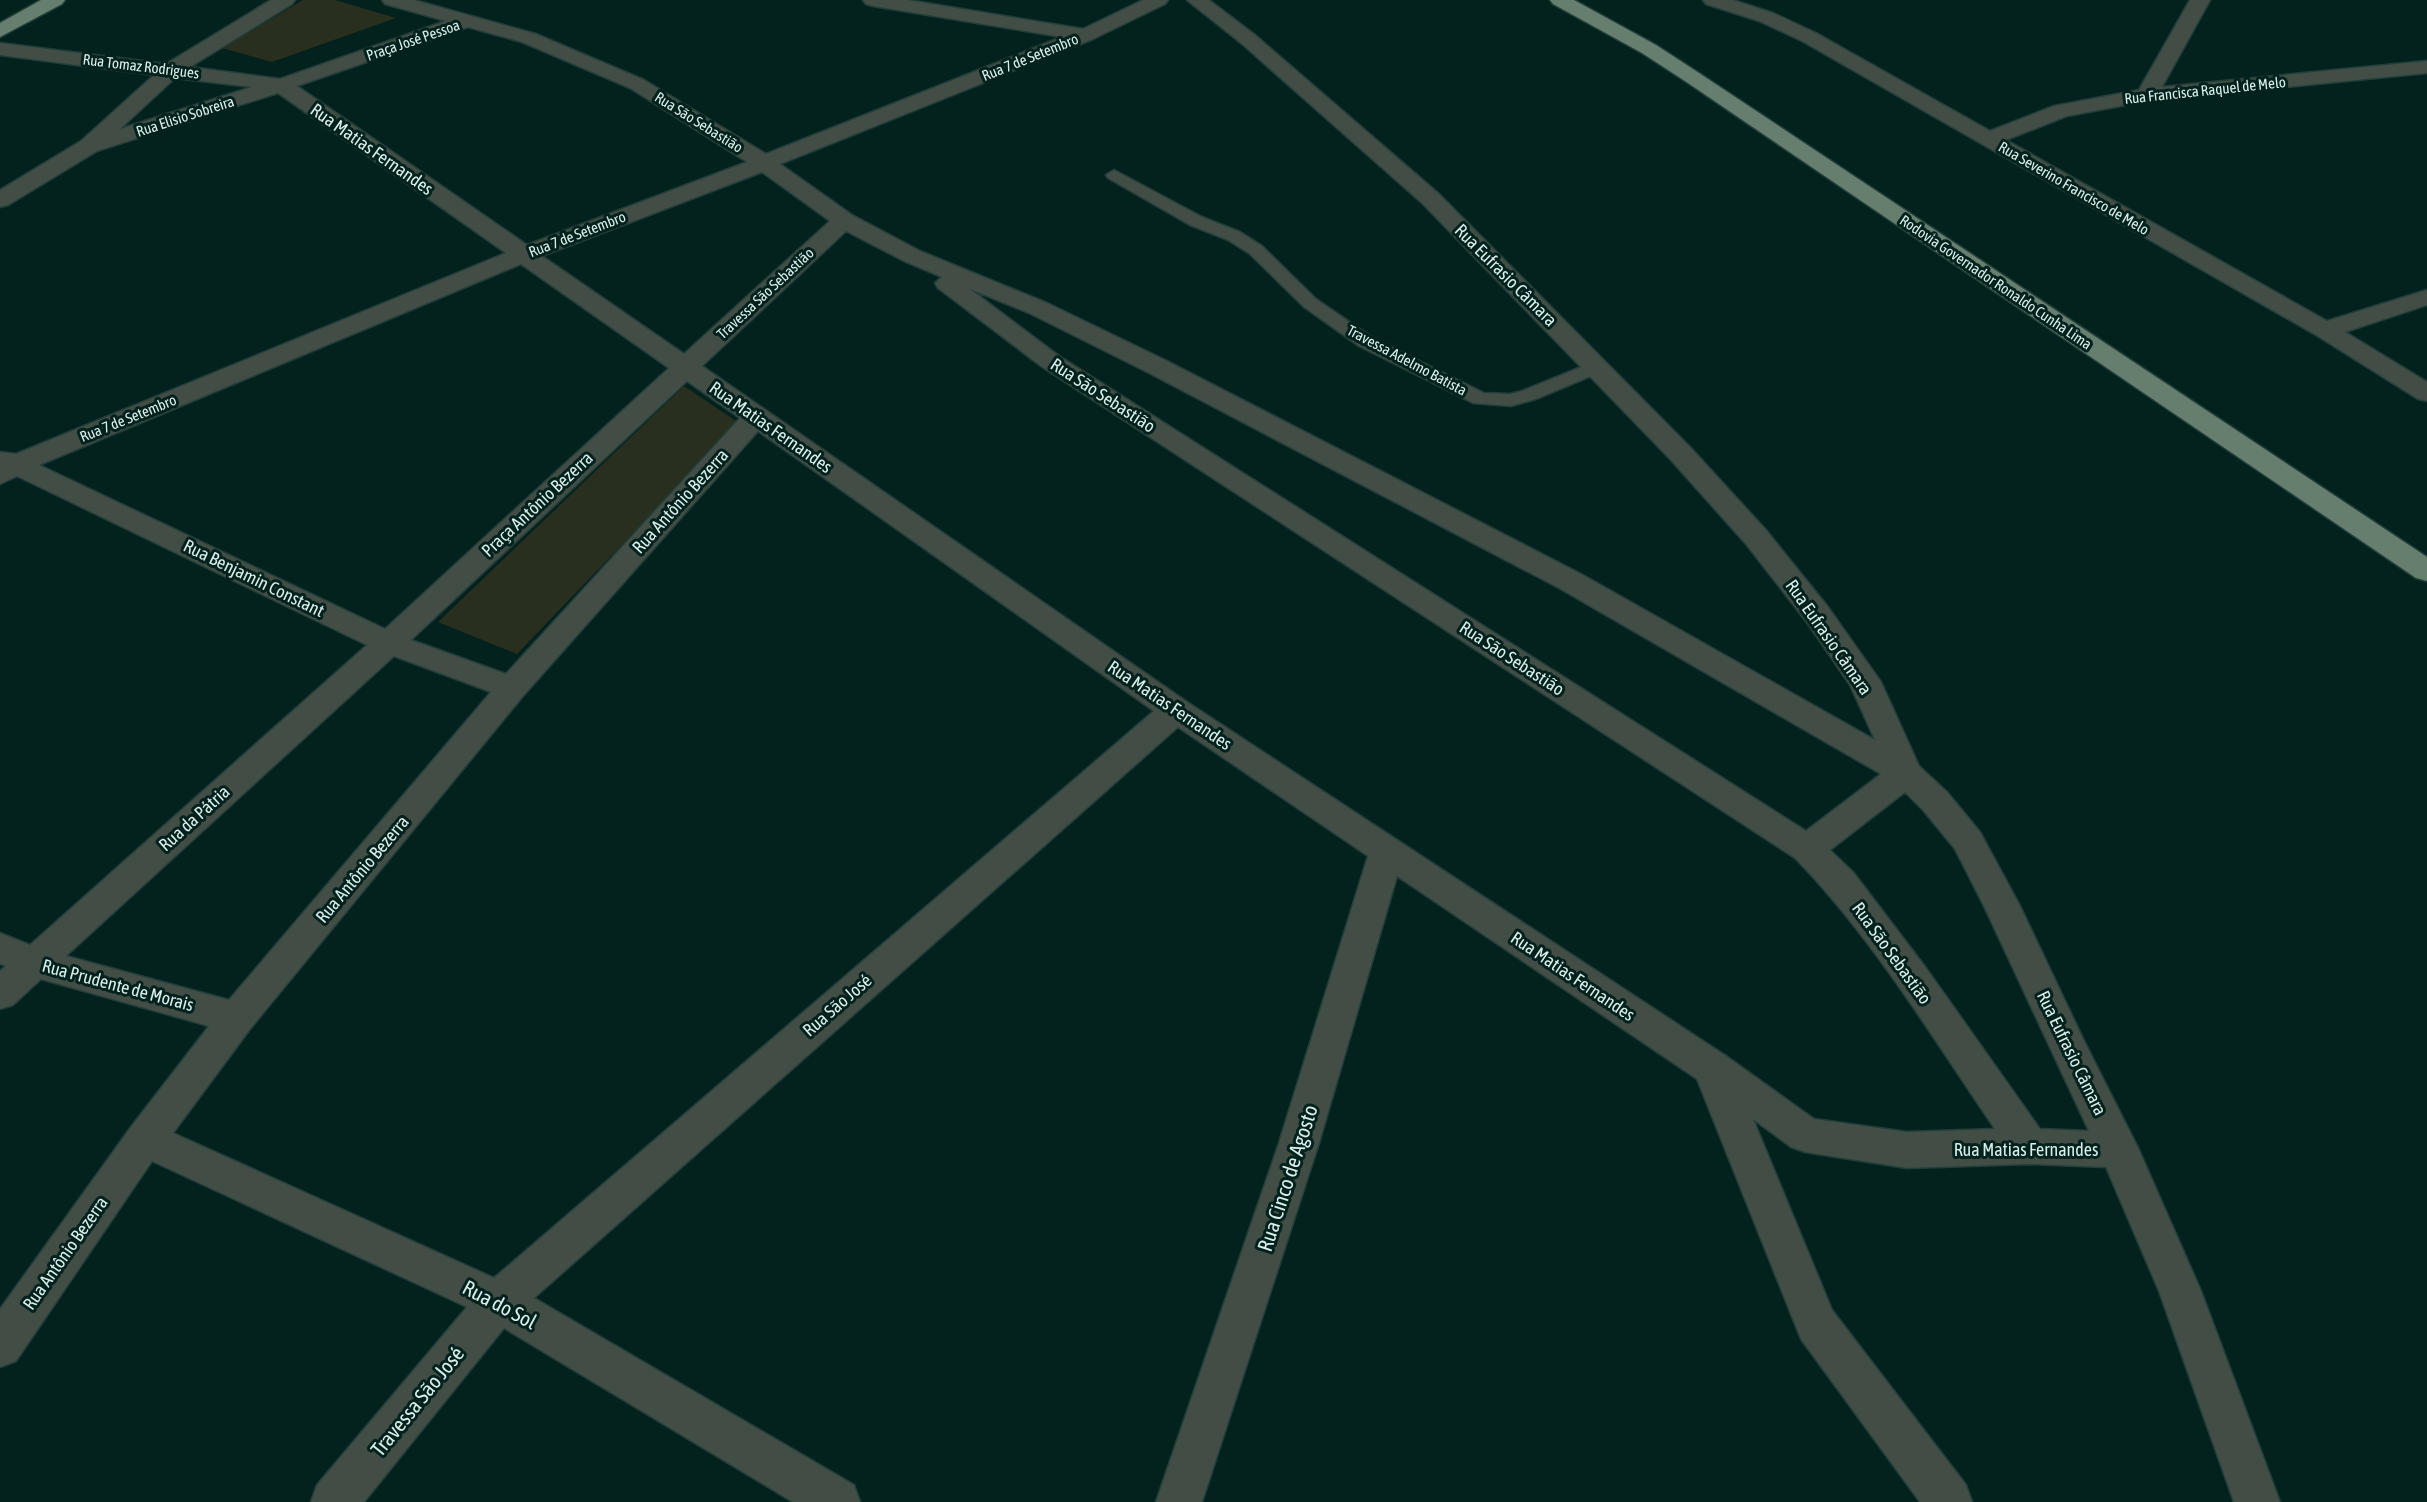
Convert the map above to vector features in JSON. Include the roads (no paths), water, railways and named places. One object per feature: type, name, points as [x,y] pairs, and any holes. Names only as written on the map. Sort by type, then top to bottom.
[{"type":"main road","points":[[0,31],[55,0]]},
{"type":"main road","name":"Rodovia Governador Ronaldo Cunha Lima","points":[[1560,0],[1649,49],[1692,77],[2427,571]]},
{"type":"street","points":[[171,70],[285,0]]},
{"type":"street","name":"Praça José Pessoa","points":[[392,0],[469,20]]},
{"type":"street","points":[[873,0],[1086,35]]},
{"type":"street","name":"Rua 7 de Setembro","points":[[6,465],[523,255],[764,163],[1086,35],[1158,0]]},
{"type":"street","name":"Rua Eufrasio Câmara","points":[[1197,0],[1248,39],[1431,200],[1680,453],[1755,537],[1818,614],[1864,682],[1906,773],[1935,801],[1968,841],[2007,916],[2067,1048],[2120,1150],[2180,1292],[2257,1502]]},
{"type":"street","name":"Rua Severino Francisco de Melo","points":[[1713,0],[1766,17],[1809,37],[2325,330],[2427,393]]},
{"type":"street","points":[[2147,95],[2200,0]]},
{"type":"street","name":"Praça José Pessoa","points":[[281,85],[469,20]]},
{"type":"street","name":"Rua São Sebastião","points":[[469,20],[529,38],[637,84],[764,163],[844,220],[912,256],[1038,308],[1190,383],[1570,581],[1906,773]]},
{"type":"street","name":"Rua Tomaz Rodrigues","points":[[0,49],[281,85]]},
{"type":"street","name":"Rua Francisca Raquel de Melo","points":[[1989,139],[2062,111],[2147,95],[2427,68]]},
{"type":"street","name":"Rua Elisio Sobreira","points":[[0,200],[89,146],[171,70]]},
{"type":"street","name":"Rua Elisio Sobreira","points":[[89,146],[281,85]]},
{"type":"street","name":"Rua Matias Fernandes","points":[[281,85],[523,255],[686,365],[756,417],[1176,710],[1712,1068],[1805,1135],[1907,1150],[2029,1146],[2120,1150]]},
{"type":"street","name":"Travessa São Sebastião","points":[[686,365],[844,220]]},
{"type":"street","name":"Rua São Sebastião","points":[[912,256],[1050,361],[1808,849],[1846,890],[1913,980],[2029,1146]]},
{"type":"street","points":[[2325,330],[2427,297]]},
{"type":"street","name":"Praça Antônio Bezerra","points":[[389,643],[686,365]]},
{"type":"street","name":"Rua Antônio Bezerra","points":[[0,1346],[145,1139],[237,1018],[512,688],[756,417]]},
{"type":"street","name":"Rua Benjamin Constant","points":[[6,465],[389,643],[512,688]]},
{"type":"street","name":"Rua da Pátria","points":[[0,994],[389,643]]},
{"type":"street","name":"Rua São José","points":[[499,1301],[1176,710]]},
{"type":"street","points":[[1808,849],[1906,773]]},
{"type":"street","name":"Rua Cinco de Agosto","points":[[1179,1502],[1299,1143],[1387,852]]},
{"type":"street","name":"Rua Prudente de Morais","points":[[0,948],[34,962],[237,1018]]},
{"type":"street","points":[[1712,1068],[1816,1324],[1949,1502]]},
{"type":"street","name":"Rua do Sol","points":[[145,1139],[499,1301],[837,1502]]},
{"type":"street","name":"Travessa São José","points":[[334,1502],[499,1301]]},
{"type":"lane","name":"Travessa Adelmo Batista","points":[[1114,175],[1196,221],[1234,236],[1256,250],[1310,303],[1366,342],[1480,399],[1503,401],[1520,398],[1596,367]]}]
